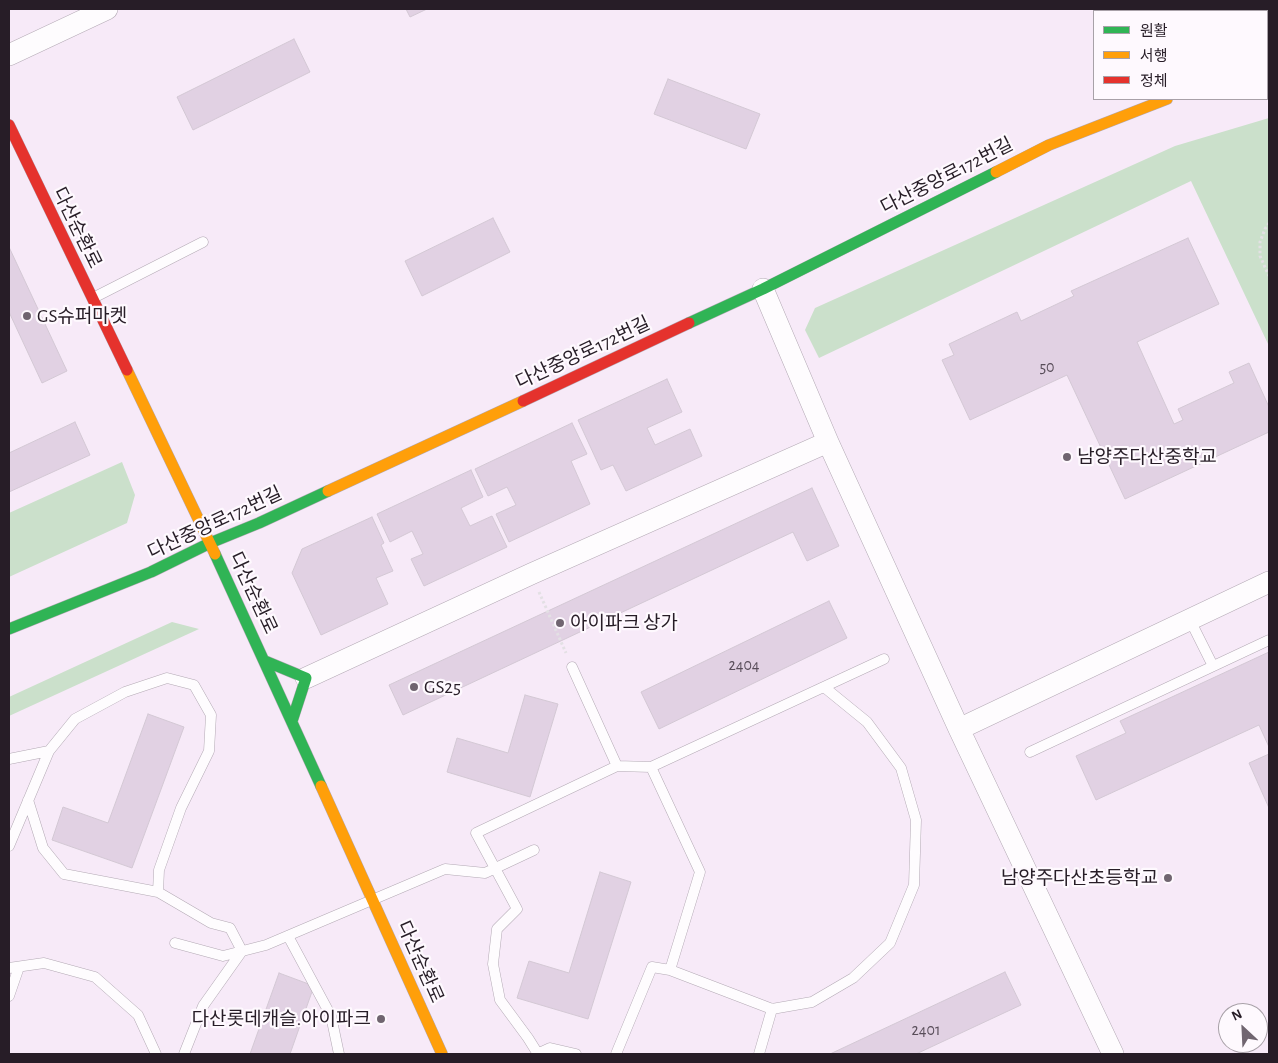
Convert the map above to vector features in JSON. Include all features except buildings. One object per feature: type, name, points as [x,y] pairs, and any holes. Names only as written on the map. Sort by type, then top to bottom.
[{"type":"street","points":[[9,56],[107,9]]},
{"type":"street","name":"다산중앙로172번길","points":[[9,629],[151,572],[210,543],[268,519],[763,289],[1049,144],[1164,100]]},
{"type":"street","name":"다산순환로","points":[[9,125],[265,661],[442,1054]]},
{"type":"street","points":[[763,289],[828,442],[959,729],[1113,1054]]},
{"type":"street","points":[[292,721],[306,678],[531,574],[828,442]]},
{"type":"street","points":[[959,729],[1189,618],[1269,582]]},
{"type":"street","points":[[265,661],[306,678]]},
{"type":"lane","points":[[92,299],[203,242]]},
{"type":"lane","points":[[1189,618],[1213,666]]},
{"type":"lane","points":[[1030,752],[1269,640]]},
{"type":"lane","points":[[576,1054],[550,1048],[537,1054],[528,1038],[500,1000],[492,964],[497,930],[516,910],[476,833],[617,766],[651,768],[884,659]]},
{"type":"lane","points":[[572,668],[617,766]]},
{"type":"lane","points":[[9,846],[49,750],[75,719],[125,692],[167,678],[194,685],[211,715],[209,751],[181,808],[159,870],[158,892]]},
{"type":"lane","points":[[616,1054],[652,967],[670,970],[772,1010],[812,1002],[853,978],[890,942],[914,885],[916,820],[901,768],[867,722],[824,687]]},
{"type":"lane","points":[[9,759],[49,750]]},
{"type":"lane","points":[[651,768],[700,872],[670,970]]},
{"type":"lane","points":[[28,800],[43,848],[64,874],[158,892],[211,923],[230,928],[242,951]]},
{"type":"lane","points":[[175,943],[222,956],[266,945],[445,869],[485,873],[534,850]]},
{"type":"lane","points":[[288,936],[331,1016],[339,1054]]},
{"type":"lane","points":[[184,1054],[203,1006],[242,951]]},
{"type":"lane","points":[[9,996],[14,968],[44,963],[95,977],[138,1015],[156,1054]]},
{"type":"lane","points":[[759,1054],[772,1010]]},
{"type":"path","points":[[1269,223],[1260,242],[1260,256],[1269,276]]},
{"type":"path","points":[[531,574],[572,668]]},
{"type":"green space","points":[[1269,118],[1269,346],[1191,181],[819,358],[805,330],[815,308],[1175,146]]},
{"type":"green space","points":[[122,462],[135,495],[127,523],[9,577],[9,513]]},
{"type":"green space","points":[[172,622],[199,629],[9,716],[9,697]]},
{"type":"traffic: fast","points":[[689,323],[763,289],[996,172]]},
{"type":"traffic: fast","points":[[9,629],[151,572],[210,543],[328,491]]},
{"type":"traffic: fast","points":[[215,554],[321,786]]},
{"type":"traffic: fast","points":[[265,661],[306,678],[292,721]]},
{"type":"traffic: slow","points":[[996,172],[1049,145],[1164,100]]},
{"type":"traffic: slow","points":[[127,370],[215,554]]},
{"type":"traffic: slow","points":[[328,491],[523,401]]},
{"type":"traffic: slow","points":[[321,786],[442,1054]]},
{"type":"traffic: jam","points":[[9,125],[127,370]]},
{"type":"traffic: jam","points":[[523,401],[689,323]]},
{"type":"place","name":"GS슈퍼마켓","points":[[27,316]]},
{"type":"place","name":"남양주다산중학교","points":[[1067,457]]},
{"type":"place","name":"아이파크 상가","points":[[560,623]]},
{"type":"place","name":"GS25","points":[[414,687]]},
{"type":"place","name":"남양주다산초등학교","points":[[1168,878]]},
{"type":"place","name":"다산롯데캐슬.아이파크","points":[[381,1019]]}]
